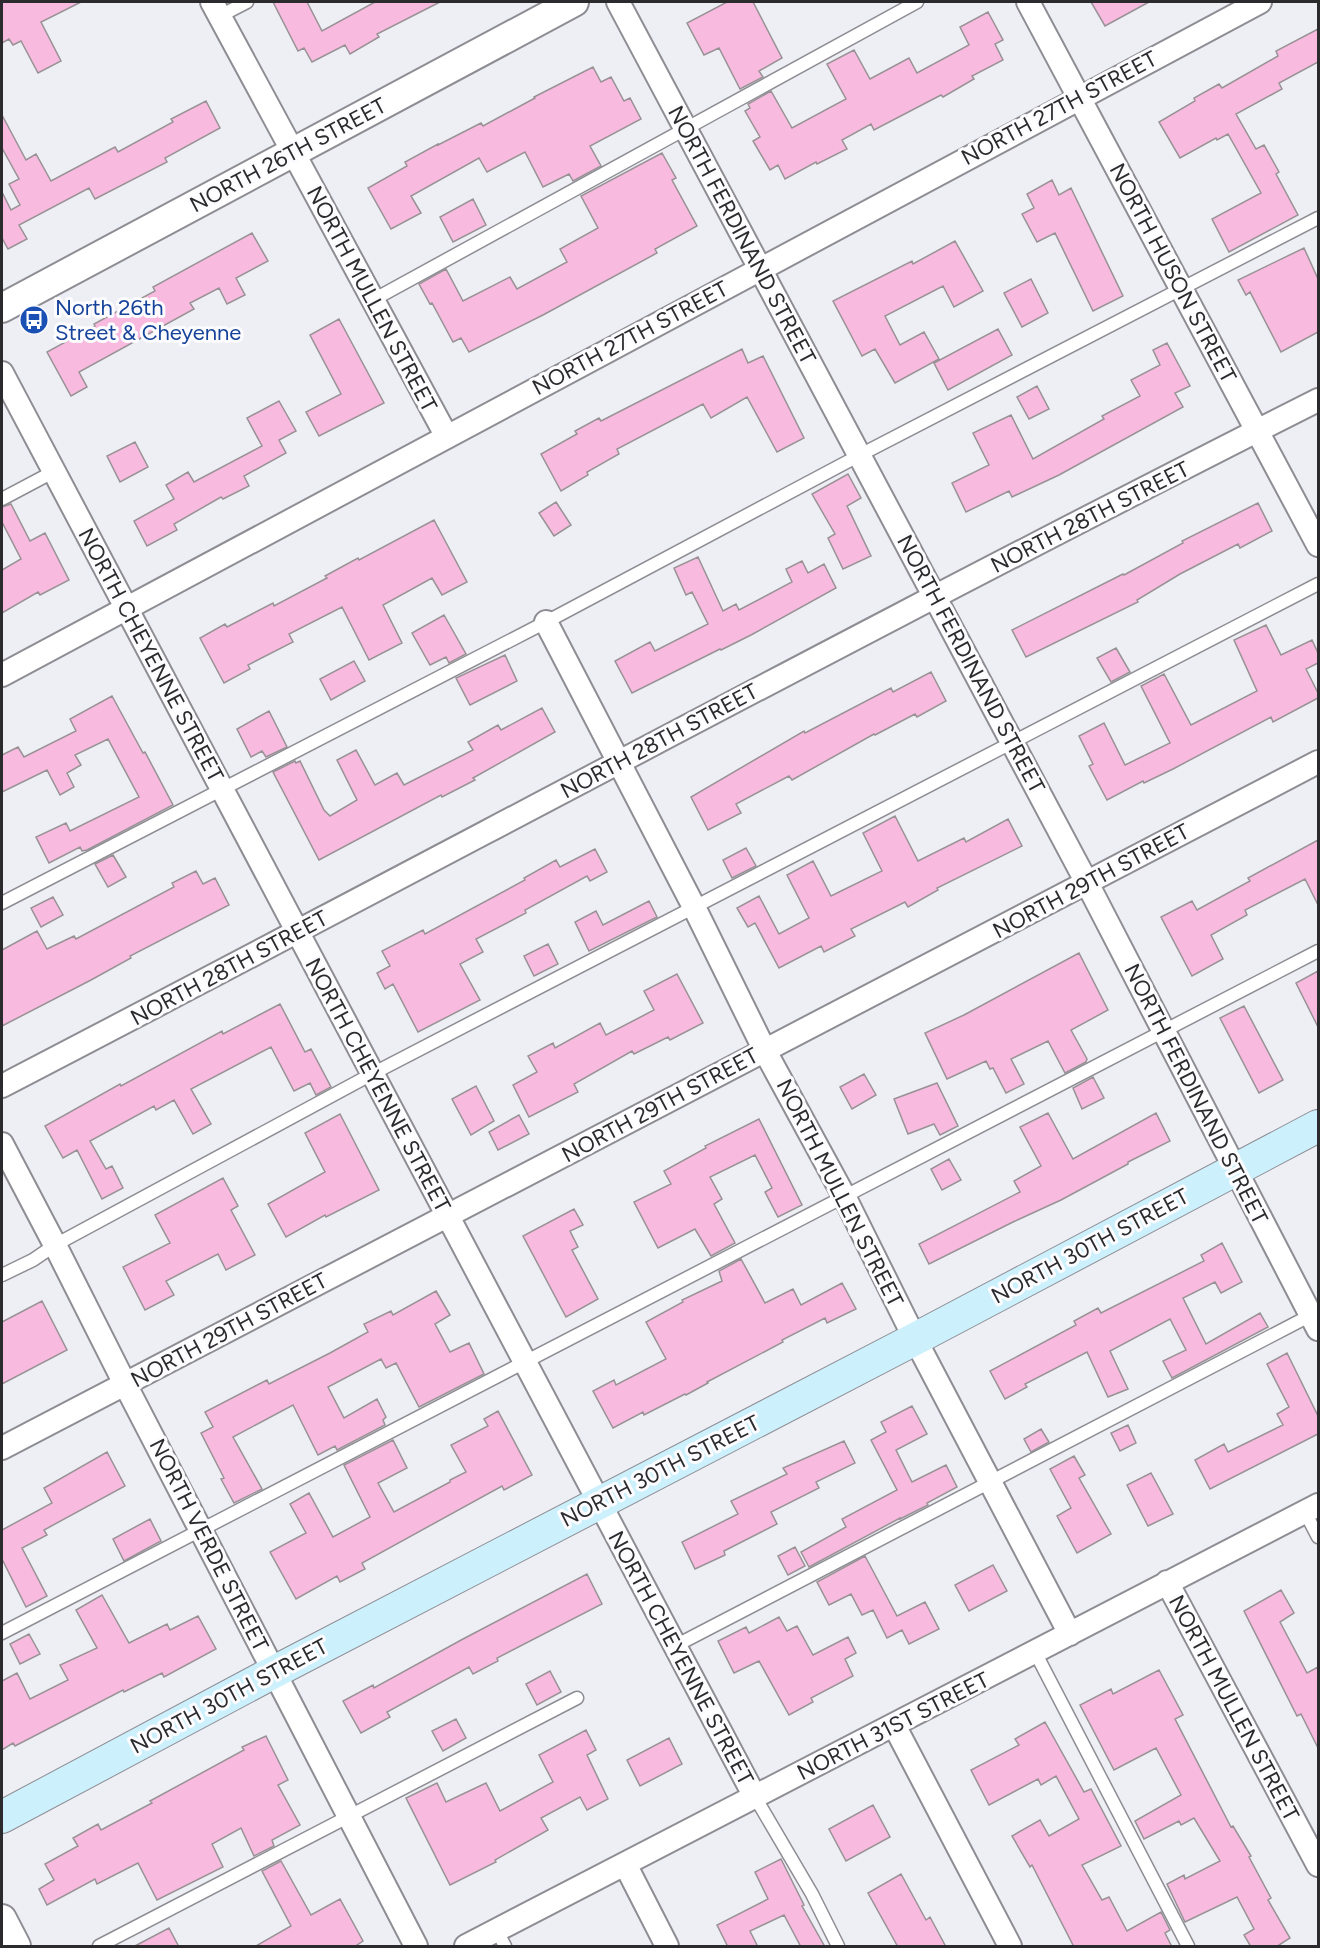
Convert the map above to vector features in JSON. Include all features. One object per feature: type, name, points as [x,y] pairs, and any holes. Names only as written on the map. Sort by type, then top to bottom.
[{"type":"main road","name":"NORTH 30TH STREET","points":[[2,1817],[274,1672],[915,1339],[1318,1126]]},
{"type":"street","name":"NORTH 26TH STREET","points":[[2,308],[574,2]]},
{"type":"street","name":"NORTH FERDINAND STREET","points":[[618,2],[1316,1318]]},
{"type":"street","name":"NORTH HUSON STREET","points":[[1028,2],[1318,545]]},
{"type":"street","name":"NORTH 27TH STREET","points":[[2,675],[1260,2]]},
{"type":"street","name":"NORTH MULLEN STREET","points":[[216,9],[447,437]]},
{"type":"street","name":"NORTH CHEYENNE STREET","points":[[2,373],[754,1797]]},
{"type":"street","name":"NORTH 28TH STREET","points":[[2,1086],[617,762],[1318,400]]},
{"type":"street","name":"NORTH MULLEN STREET","points":[[546,622],[694,907],[765,1051],[844,1196],[915,1339],[1070,1634]]},
{"type":"street","name":"NORTH 29TH STREET","points":[[2,1448],[1318,762]]},
{"type":"street","name":"NORTH VERDE STREET","points":[[2,1144],[416,1947]]},
{"type":"street","name":"NORTH 31ST STREET","points":[[466,1947],[501,1939],[625,1864],[1312,1509]]},
{"type":"street","name":"NORTH MULLEN STREET","points":[[1167,1582],[1318,1865]]},
{"type":"street","points":[[894,1725],[1010,1947]]},
{"type":"street","points":[[625,1864],[667,1947]]},
{"type":"street","points":[[2,1919],[16,1947]]},
{"type":"lane","points":[[216,9],[247,2]]},
{"type":"lane","points":[[373,300],[917,2]]},
{"type":"lane","points":[[2,903],[546,622],[860,455],[1318,218]]},
{"type":"lane","points":[[2,499],[53,472]]},
{"type":"lane","points":[[2,1275],[372,1074],[1318,584]]},
{"type":"lane","points":[[2,1633],[1318,951]]},
{"type":"lane","points":[[675,1646],[1316,1318]]},
{"type":"lane","points":[[1312,1509],[1318,1537]]},
{"type":"lane","points":[[1035,1652],[1188,1947]]},
{"type":"lane","points":[[99,1947],[577,1698]]},
{"type":"lane","points":[[754,1797],[812,1894],[838,1947]]},
{"type":"building","points":[[2,2],[81,2],[41,22],[61,61],[38,73],[21,41],[13,45],[9,39],[2,43]]},
{"type":"building","points":[[273,2],[307,2],[322,31],[375,2],[440,2],[377,34],[379,37],[350,54],[345,45],[312,62],[304,48],[298,51]]},
{"type":"building","points":[[727,2],[753,2],[782,58],[759,71],[763,77],[740,89],[719,48],[704,55],[687,23]]},
{"type":"building","points":[[1091,2],[1149,2],[1105,26]]},
{"type":"building","points":[[988,12],[1003,40],[995,44],[1003,60],[972,76],[974,79],[943,97],[941,95],[874,130],[871,124],[842,140],[847,149],[817,164],[816,162],[785,179],[778,165],[770,170],[753,141],[760,137],[745,111],[750,108],[748,104],[771,91],[792,128],[846,99],[827,64],[854,50],[870,79],[909,58],[917,73],[969,45],[960,27]]},
{"type":"building","points":[[1318,29],[1318,62],[1279,83],[1282,89],[1236,114],[1256,149],[1264,145],[1279,172],[1276,174],[1298,215],[1229,252],[1212,219],[1261,193],[1228,134],[1180,158],[1159,122],[1219,84],[1222,88],[1278,56],[1276,51]]},
{"type":"building","points":[[593,67],[601,82],[611,77],[624,101],[630,98],[641,119],[590,146],[601,166],[573,181],[569,174],[543,187],[525,152],[487,172],[479,158],[411,196],[421,213],[391,229],[368,188],[407,166],[405,162],[438,144],[481,123],[483,126]]},
{"type":"building","points":[[206,101],[220,128],[165,158],[167,162],[95,199],[89,188],[19,225],[27,239],[8,249],[2,238],[2,192],[11,210],[20,205],[9,184],[19,179],[2,148],[2,115],[26,160],[36,154],[51,181],[115,147],[118,152],[173,122],[171,119]]},
{"type":"building","points":[[662,153],[676,178],[672,180],[697,226],[655,249],[657,253],[469,352],[461,338],[453,342],[419,284],[446,269],[463,301],[510,277],[517,289],[567,262],[560,249],[598,228],[581,196]]},
{"type":"building","points":[[1052,180],[1059,195],[1071,188],[1123,296],[1093,311],[1055,233],[1037,242],[1022,214],[1034,208],[1027,194]]},
{"type":"building","points":[[473,199],[486,225],[453,242],[440,217]]},
{"type":"building","points":[[252,233],[268,261],[236,278],[245,295],[227,304],[219,288],[190,303],[194,309],[79,372],[87,387],[71,396],[47,352],[155,291],[153,287]]},
{"type":"building","points":[[955,241],[983,291],[954,307],[943,286],[885,316],[900,345],[924,332],[939,359],[895,383],[875,349],[862,356],[833,301],[912,261],[913,264]]},
{"type":"building","points":[[1304,248],[1318,279],[1318,332],[1281,352],[1250,292],[1246,295],[1238,280]]},
{"type":"building","points":[[1031,279],[1048,313],[1022,327],[1004,293]]},
{"type":"building","points":[[339,319],[384,403],[319,436],[306,412],[341,394],[310,335]]},
{"type":"building","points":[[998,329],[1012,355],[948,390],[934,363]]},
{"type":"building","points":[[1167,343],[1190,386],[1175,393],[1183,407],[1059,475],[1012,497],[1009,491],[966,512],[952,483],[989,465],[973,433],[1011,415],[1033,459],[1104,419],[1102,416],[1140,396],[1131,380],[1160,365],[1153,350]]},
{"type":"building","points":[[742,349],[748,363],[763,356],[804,438],[777,452],[747,397],[711,418],[703,404],[617,449],[619,454],[587,472],[588,475],[561,491],[541,454],[577,434],[575,431],[599,418],[601,421]]},
{"type":"building","points":[[1037,386],[1049,409],[1029,419],[1017,397]]},
{"type":"building","points":[[279,401],[296,431],[279,440],[286,453],[244,476],[249,486],[223,499],[221,497],[174,524],[177,530],[147,546],[134,521],[174,499],[166,485],[188,472],[194,482],[262,446],[247,418]]},
{"type":"building","points":[[135,442],[148,467],[120,482],[107,456]]},
{"type":"building","points":[[848,474],[861,498],[847,506],[871,556],[843,569],[828,538],[835,534],[812,494]]},
{"type":"building","points":[[556,502],[571,525],[554,536],[539,513]]},
{"type":"building","points":[[1258,503],[1272,531],[1240,548],[1238,544],[1180,574],[1137,600],[1138,602],[1026,657],[1012,630],[1124,575],[1183,543],[1182,541]]},
{"type":"building","points":[[11,504],[30,541],[45,533],[69,580],[40,595],[38,592],[2,613],[2,570],[21,559],[2,522],[2,507]]},
{"type":"building","points":[[434,520],[467,582],[442,595],[432,578],[383,605],[402,643],[369,660],[342,607],[289,634],[293,642],[248,665],[250,669],[224,683],[200,638],[225,624],[227,627],[273,603],[274,606],[327,578],[325,576],[358,558],[359,560]]},
{"type":"building","points":[[698,557],[723,611],[736,604],[739,610],[792,582],[786,569],[802,561],[808,573],[824,564],[836,588],[751,635],[632,693],[615,661],[650,642],[655,651],[708,624],[692,592],[686,595],[674,568]]},
{"type":"building","points":[[444,615],[466,654],[449,663],[446,657],[430,665],[412,633]]},
{"type":"building","points":[[1266,625],[1281,655],[1312,640],[1318,653],[1318,663],[1306,669],[1318,693],[1318,698],[1273,722],[1271,717],[1173,769],[1144,783],[1143,781],[1107,800],[1089,766],[1093,764],[1079,736],[1104,723],[1125,765],[1170,743],[1141,686],[1164,674],[1191,725],[1257,691],[1234,640]]},
{"type":"building","points":[[1116,648],[1130,672],[1111,682],[1097,658]]},
{"type":"building","points":[[505,655],[517,681],[470,705],[456,678]]},
{"type":"building","points":[[354,661],[365,681],[331,700],[320,679]]},
{"type":"building","points":[[931,672],[946,701],[917,717],[915,714],[874,734],[792,780],[789,776],[736,804],[741,813],[708,830],[691,797],[804,731],[805,733],[891,688],[893,692]]},
{"type":"building","points":[[112,696],[173,805],[87,850],[82,851],[80,847],[49,863],[36,837],[66,823],[70,831],[139,797],[108,739],[75,755],[81,765],[67,773],[74,787],[60,795],[47,770],[2,792],[2,755],[18,747],[24,757],[76,731],[70,719]]},
{"type":"building","points":[[542,708],[555,732],[473,778],[475,780],[442,797],[441,795],[319,860],[273,772],[295,761],[296,763],[300,761],[324,810],[330,816],[357,800],[337,760],[356,750],[375,785],[397,773],[404,785],[473,750],[468,742],[498,725],[501,730]]},
{"type":"building","points":[[269,711],[287,747],[266,757],[262,751],[251,757],[237,729]]},
{"type":"building","points":[[895,816],[918,861],[964,838],[966,842],[1008,819],[1022,846],[937,888],[938,890],[908,907],[905,902],[851,929],[855,936],[824,952],[821,946],[779,968],[755,923],[748,927],[737,908],[759,896],[779,934],[809,918],[787,875],[813,861],[831,896],[882,871],[863,833]]},
{"type":"building","points":[[1318,840],[1318,905],[1305,879],[1245,910],[1247,915],[1211,935],[1223,959],[1192,976],[1161,917],[1192,901],[1197,910],[1250,881],[1248,878]]},
{"type":"building","points":[[746,848],[756,866],[732,878],[723,860]]},
{"type":"building","points":[[595,849],[607,872],[590,881],[587,876],[525,910],[526,913],[476,939],[483,952],[460,964],[480,1000],[418,1032],[393,984],[385,989],[377,973],[390,966],[382,951],[423,930],[425,934],[525,880],[524,878],[556,860],[560,867]]},
{"type":"building","points":[[113,855],[126,877],[108,887],[95,864]]},
{"type":"building","points":[[196,871],[203,884],[215,878],[229,905],[2,1026],[2,950],[37,931],[47,949],[74,936],[76,939],[174,887],[172,883]]},
{"type":"building","points":[[53,897],[63,915],[41,927],[31,908]]},
{"type":"building","points":[[649,901],[657,917],[589,951],[575,922],[596,911],[603,925]]},
{"type":"building","points":[[548,944],[558,964],[534,976],[524,956]]},
{"type":"building","points":[[1079,953],[1108,1010],[1071,1030],[1087,1059],[1086,1062],[1065,1073],[1048,1041],[1011,1059],[1024,1084],[1006,1093],[993,1068],[990,1069],[986,1061],[947,1079],[925,1033],[964,1015]]},
{"type":"building","points":[[1318,971],[1318,1027],[1296,983]]},
{"type":"building","points":[[677,974],[703,1023],[670,1040],[668,1037],[634,1054],[632,1051],[574,1084],[578,1092],[529,1117],[513,1085],[537,1072],[528,1056],[553,1043],[555,1048],[600,1023],[606,1035],[654,1010],[644,991]]},
{"type":"building","points":[[280,1004],[305,1052],[311,1049],[331,1087],[316,1095],[310,1083],[294,1091],[271,1047],[191,1089],[211,1124],[193,1134],[174,1100],[156,1110],[154,1106],[90,1141],[106,1169],[112,1166],[123,1188],[102,1199],[77,1150],[63,1158],[45,1126],[222,1031],[223,1034]]},
{"type":"building","points":[[1244,1006],[1283,1080],[1259,1093],[1220,1018]]},
{"type":"building","points":[[864,1074],[876,1095],[852,1109],[840,1087]]},
{"type":"building","points":[[1093,1077],[1104,1098],[1082,1109],[1073,1088]]},
{"type":"building","points":[[937,1083],[958,1126],[940,1135],[934,1124],[908,1134],[894,1099]]},
{"type":"building","points":[[476,1086],[494,1121],[471,1135],[452,1099]]},
{"type":"building","points":[[1048,1113],[1073,1159],[1156,1113],[1170,1141],[1061,1200],[929,1264],[919,1244],[1020,1192],[1014,1181],[1041,1166],[1020,1127]]},
{"type":"building","points":[[340,1114],[379,1190],[326,1217],[325,1215],[286,1237],[268,1204],[325,1172],[305,1133]]},
{"type":"building","points":[[519,1115],[529,1134],[498,1150],[489,1132]]},
{"type":"building","points":[[759,1119],[802,1205],[778,1217],[765,1192],[772,1188],[755,1155],[710,1177],[722,1199],[714,1204],[735,1243],[711,1256],[695,1229],[658,1248],[634,1202],[671,1184],[664,1171],[706,1148],[705,1146]]},
{"type":"building","points":[[949,1159],[961,1180],[942,1190],[931,1169]]},
{"type":"building","points":[[223,1178],[238,1206],[231,1210],[255,1255],[226,1270],[218,1254],[166,1281],[174,1295],[145,1310],[123,1267],[170,1243],[155,1215]]},
{"type":"building","points":[[574,1209],[583,1225],[570,1231],[578,1247],[572,1250],[598,1299],[566,1317],[523,1236]]},
{"type":"building","points":[[1222,1243],[1242,1282],[1221,1293],[1215,1282],[1183,1298],[1206,1344],[1260,1313],[1268,1327],[1172,1378],[1163,1361],[1186,1350],[1170,1319],[1110,1351],[1128,1389],[1108,1397],[1087,1352],[1025,1384],[1027,1387],[1005,1399],[990,1371],[1076,1325],[1074,1321],[1098,1308],[1101,1313],[1204,1261],[1201,1255]]},
{"type":"building","points":[[741,1259],[765,1303],[793,1289],[801,1305],[842,1283],[856,1309],[827,1323],[825,1318],[686,1395],[644,1415],[643,1412],[613,1428],[593,1391],[614,1380],[616,1385],[666,1359],[646,1322],[683,1302],[682,1300],[722,1281],[719,1271]]},
{"type":"building","points":[[436,1291],[450,1315],[435,1324],[450,1352],[469,1343],[484,1374],[419,1407],[396,1363],[386,1368],[381,1359],[328,1387],[344,1418],[377,1399],[386,1417],[383,1420],[385,1425],[337,1450],[335,1446],[318,1455],[293,1405],[233,1437],[262,1489],[234,1503],[201,1433],[213,1427],[205,1412],[267,1380],[269,1384],[330,1353],[368,1332],[364,1324],[391,1311],[393,1315]]},
{"type":"building","points":[[42,1301],[67,1350],[2,1384],[2,1322]]},
{"type":"building","points":[[1287,1353],[1318,1416],[1318,1434],[1210,1489],[1195,1460],[1224,1444],[1228,1452],[1283,1425],[1277,1414],[1289,1407],[1267,1364]]},
{"type":"building","points":[[912,1406],[927,1434],[896,1450],[912,1482],[946,1465],[957,1487],[927,1503],[928,1505],[809,1567],[801,1552],[846,1527],[842,1519],[897,1490],[871,1440],[886,1432],[881,1422]]},
{"type":"building","points":[[498,1411],[532,1475],[504,1490],[502,1486],[362,1563],[365,1569],[340,1582],[337,1576],[296,1599],[270,1552],[306,1533],[290,1504],[309,1493],[333,1537],[370,1517],[344,1465],[393,1440],[407,1468],[378,1483],[394,1512],[466,1472],[451,1445],[488,1426],[484,1419]]},
{"type":"building","points":[[1128,1425],[1136,1443],[1120,1451],[1111,1433]]},
{"type":"building","points":[[1041,1429],[1049,1442],[1031,1452],[1024,1439]]},
{"type":"building","points":[[844,1441],[855,1463],[816,1482],[819,1488],[771,1512],[777,1524],[724,1551],[725,1555],[695,1569],[682,1542],[738,1514],[731,1501],[787,1474],[783,1468]]},
{"type":"building","points":[[107,1452],[125,1486],[44,1530],[47,1535],[22,1548],[47,1596],[26,1607],[2,1559],[2,1530],[52,1503],[44,1488]]},
{"type":"building","points":[[1074,1456],[1085,1475],[1079,1478],[1111,1534],[1077,1553],[1057,1516],[1071,1508],[1050,1469]]},
{"type":"building","points":[[1151,1473],[1173,1514],[1148,1526],[1127,1485]]},
{"type":"building","points":[[150,1519],[161,1541],[124,1561],[113,1539]]},
{"type":"building","points":[[795,1547],[805,1566],[788,1575],[778,1556]]},
{"type":"building","points":[[865,1556],[897,1616],[925,1602],[939,1629],[909,1644],[902,1630],[887,1638],[873,1610],[862,1615],[851,1594],[829,1605],[817,1582]]},
{"type":"building","points":[[993,1565],[1007,1591],[969,1611],[955,1585]]},
{"type":"building","points":[[587,1574],[602,1604],[497,1658],[498,1661],[473,1674],[469,1667],[387,1712],[390,1717],[361,1733],[343,1701],[373,1685],[374,1688]]},
{"type":"building","points":[[1281,1590],[1294,1613],[1280,1622],[1307,1673],[1318,1667],[1318,1748],[1301,1714],[1297,1716],[1244,1611]]},
{"type":"building","points":[[102,1595],[129,1643],[167,1624],[170,1630],[198,1616],[216,1649],[164,1677],[162,1673],[124,1692],[123,1690],[15,1746],[13,1743],[2,1750],[2,1681],[17,1673],[30,1699],[68,1680],[60,1665],[97,1648],[76,1610]]},
{"type":"building","points":[[779,1617],[787,1631],[797,1626],[813,1655],[848,1637],[856,1653],[845,1659],[853,1676],[811,1698],[813,1702],[789,1715],[759,1661],[734,1673],[718,1641],[746,1627],[749,1633]]},
{"type":"building","points":[[29,1634],[40,1654],[20,1664],[10,1644]]},
{"type":"building","points":[[1159,1670],[1183,1715],[1175,1719],[1231,1827],[1233,1826],[1251,1856],[1249,1857],[1271,1898],[1268,1900],[1290,1938],[1276,1947],[1251,1947],[1244,1935],[1254,1929],[1237,1897],[1185,1922],[1167,1884],[1184,1875],[1185,1879],[1220,1861],[1194,1818],[1181,1825],[1179,1821],[1144,1839],[1135,1821],[1181,1795],[1156,1748],[1114,1770],[1080,1705],[1111,1689],[1113,1694]]},
{"type":"building","points":[[550,1671],[561,1692],[537,1705],[526,1684]]},
{"type":"building","points":[[456,1719],[466,1738],[443,1751],[432,1731]]},
{"type":"building","points":[[1045,1722],[1084,1792],[1091,1789],[1121,1846],[1082,1865],[1102,1900],[1109,1897],[1127,1931],[1161,1912],[1170,1930],[1165,1933],[1172,1947],[1074,1947],[1032,1865],[1030,1867],[1012,1836],[1040,1820],[1049,1836],[1079,1819],[1056,1776],[1041,1785],[1038,1779],[989,1805],[971,1770],[1019,1745],[1015,1739]]},
{"type":"building","points":[[586,1730],[596,1750],[587,1755],[608,1799],[587,1810],[580,1797],[541,1818],[548,1830],[495,1860],[496,1862],[450,1885],[406,1798],[437,1783],[446,1802],[486,1783],[500,1811],[553,1782],[539,1755]]},
{"type":"building","points":[[266,1736],[288,1780],[278,1785],[300,1825],[272,1840],[274,1846],[254,1856],[241,1828],[212,1844],[223,1867],[157,1900],[138,1863],[97,1884],[95,1879],[47,1905],[39,1889],[54,1880],[45,1864],[78,1846],[73,1838],[98,1824],[101,1830],[244,1750],[242,1747]]},
{"type":"building","points":[[669,1738],[682,1764],[640,1786],[627,1760]]},
{"type":"building","points":[[873,1805],[890,1837],[846,1861],[829,1829]]},
{"type":"building","points":[[781,1859],[804,1905],[802,1906],[825,1947],[801,1947],[784,1915],[750,1931],[758,1947],[728,1947],[717,1925],[768,1899],[755,1872]]},
{"type":"building","points":[[281,1861],[311,1915],[340,1899],[363,1941],[354,1947],[254,1947],[291,1926],[262,1871]]},
{"type":"building","points":[[901,1874],[926,1920],[930,1917],[946,1947],[898,1947],[868,1893]]},
{"type":"building","points":[[169,1928],[179,1947],[133,1947]]},
{"type":"place","name":"North 26th Street & Cheyenne","points":[[34,320]]}]
